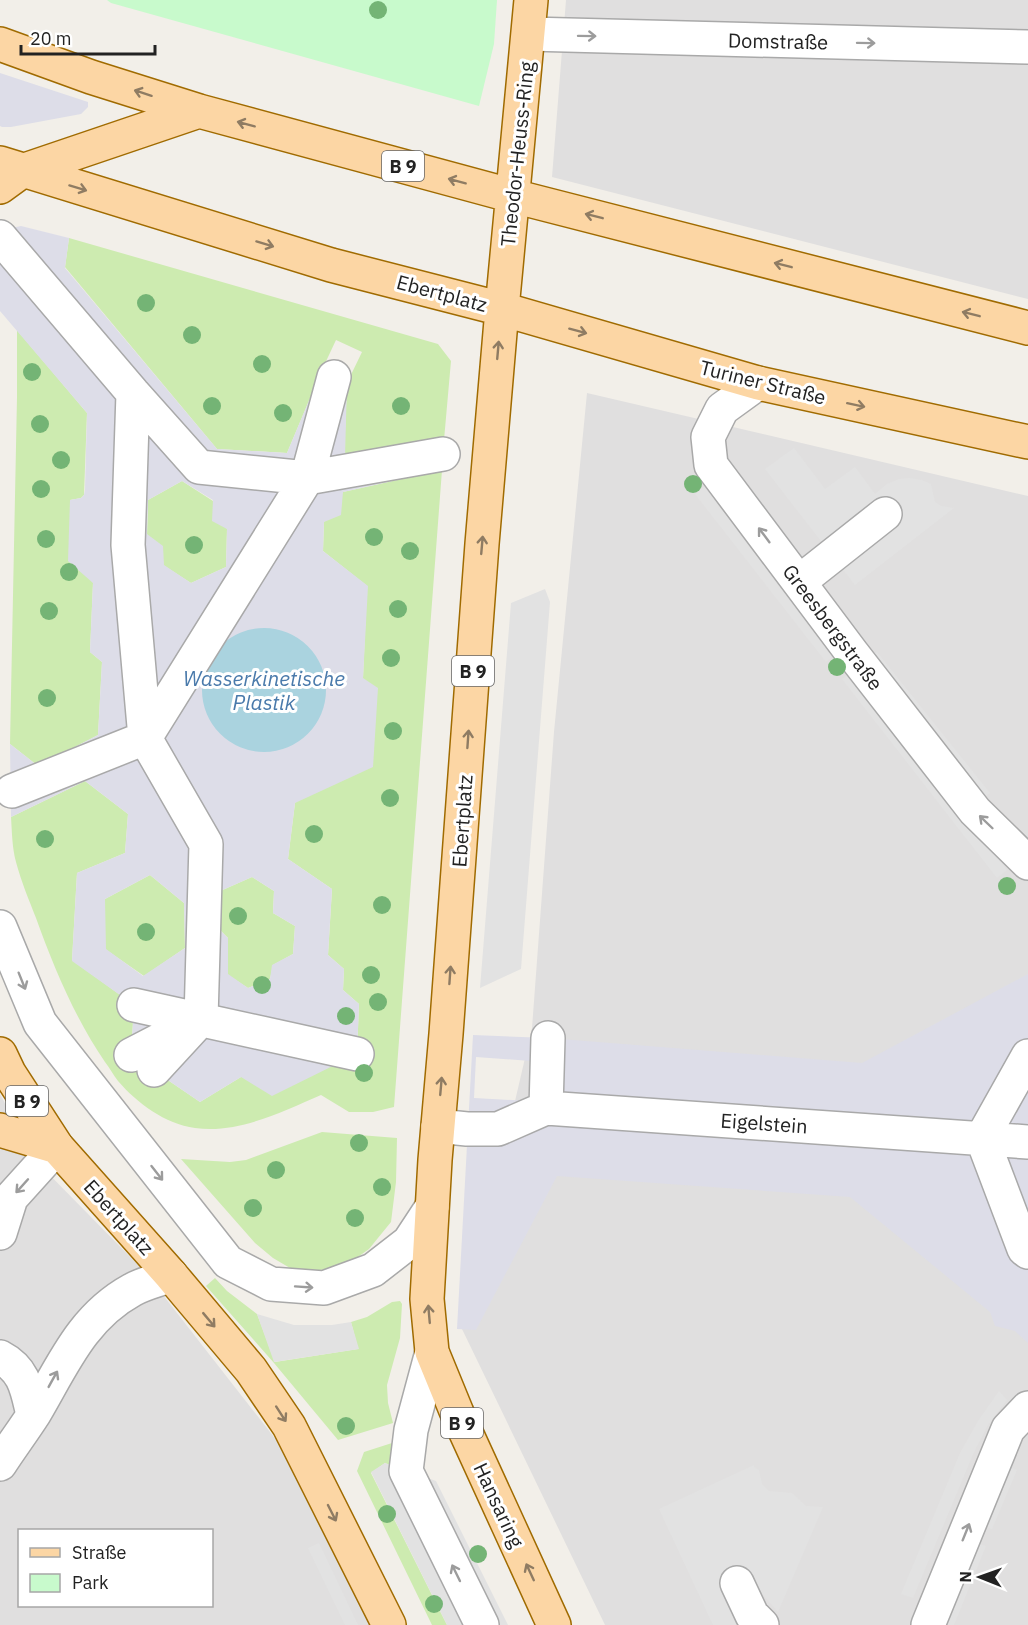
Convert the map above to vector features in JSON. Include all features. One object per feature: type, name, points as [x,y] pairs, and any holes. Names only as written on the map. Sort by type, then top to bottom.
[{"type":"main road","name":"Theodor-Heuss-Ring","points":[[502,309],[531,0]]},
{"type":"main road","name":"B 9","points":[[0,44],[91,77],[199,111],[513,196]]},
{"type":"main road","points":[[8,174],[199,111]]},
{"type":"main road","name":"Ebertplatz","points":[[8,174],[332,265],[502,309],[432,1207]]},
{"type":"main road","points":[[513,196],[1028,328]]},
{"type":"main road","name":"Turiner Straße","points":[[502,309],[758,383],[1028,442]]},
{"type":"main road","name":"Ebertplatz","points":[[0,1054],[9,1073],[57,1147],[171,1275],[251,1370],[289,1426],[389,1625]]},
{"type":"main road","name":"B 9","points":[[0,1130],[57,1147]]},
{"type":"main road","name":"Hansaring","points":[[432,1207],[427,1299],[432,1352],[462,1424],[554,1625]]},
{"type":"street","name":"Domstraße","points":[[529,34],[1028,46]]},
{"type":"street","points":[[0,237],[199,467],[307,478],[443,454]]},
{"type":"street","points":[[12,791],[145,738],[307,478],[334,377]]},
{"type":"street","name":"Greesbergstraße","points":[[758,383],[722,410],[708,437],[711,465],[975,811],[1028,862]]},
{"type":"street","points":[[133,393],[128,545],[145,738],[206,844],[201,1019]]},
{"type":"street","points":[[799,582],[885,514]]},
{"type":"street","name":"Ebertplatz","points":[[0,927],[40,1023],[228,1262],[271,1284],[324,1288],[373,1270],[409,1242],[432,1207]]},
{"type":"street","points":[[134,1005],[357,1054]]},
{"type":"street","points":[[142,1062],[201,1019]]},
{"type":"street","points":[[542,1090],[548,1038]]},
{"type":"street","points":[[1028,1056],[982,1138],[1024,1249],[1028,1252]]},
{"type":"street","name":"Eigelstein","points":[[438,1126],[498,1129],[542,1090],[1028,1142]]},
{"type":"street","points":[[0,1233],[11,1198],[57,1147]]},
{"type":"street","points":[[0,1464],[33,1415],[69,1352],[90,1324],[110,1305],[133,1289],[171,1275]]},
{"type":"street","points":[[432,1352],[411,1430],[406,1471],[482,1625]]},
{"type":"street","points":[[0,1357],[12,1363],[24,1381],[33,1415]]},
{"type":"street","points":[[928,1625],[1008,1429],[1028,1408]]},
{"type":"street","points":[[737,1584],[752,1615],[762,1625]]},
{"type":"shaded area","points":[[566,0],[1028,0],[1028,299],[552,177]]},
{"type":"shaded area","points":[[0,73],[88,102],[88,107],[81,114],[2,127],[0,126]]},
{"type":"shaded area","points":[[21,226],[69,238],[65,268],[217,449],[287,453],[321,372],[347,383],[345,457],[442,470],[343,492],[341,515],[324,522],[323,551],[368,586],[363,678],[378,688],[373,767],[295,803],[288,859],[332,889],[328,955],[344,969],[343,990],[359,1004],[357,1054],[272,1096],[241,1077],[200,1102],[131,1055],[134,1005],[72,961],[77,873],[125,853],[128,814],[85,781],[11,817],[10,744],[38,766],[98,735],[102,662],[90,652],[93,583],[68,561],[70,500],[81,498],[85,490],[87,413],[0,311],[0,236],[11,228]],"holes":[[[182,481],[213,500],[212,521],[227,529],[226,567],[191,583],[164,565],[163,546],[147,534],[148,500]],[[150,875],[184,903],[185,948],[143,976],[106,949],[105,899]],[[252,877],[274,891],[273,913],[295,926],[293,954],[272,965],[270,979],[248,988],[228,974],[228,938],[216,926],[218,892]]]},
{"type":"shaded area","points":[[587,393],[1028,496],[1028,1625],[605,1625],[462,1329],[532,1028],[554,732]]},
{"type":"shaded area","points":[[794,448],[825,489],[855,467],[875,494],[887,484],[899,479],[922,480],[931,484],[935,502],[941,506],[954,508],[855,585],[765,469]]},
{"type":"shaded area","points":[[705,486],[836,654],[826,662],[695,494]]},
{"type":"shaded area","points":[[545,589],[550,602],[521,969],[480,988],[511,603]]},
{"type":"shaded area","points":[[877,652],[990,793],[981,801],[868,659]]},
{"type":"shaded area","points":[[851,671],[1007,870],[997,878],[842,679]]},
{"type":"shaded area","points":[[1028,974],[1028,1343],[1015,1331],[995,1326],[990,1312],[850,1197],[557,1176],[476,1330],[457,1329],[473,1035],[548,1038],[862,1063]],"holes":[[[476,1057],[531,1061],[529,1101],[474,1098]]]},
{"type":"shaded area","points":[[0,1094],[34,1159],[145,1272],[291,1459],[372,1625],[0,1625]]},
{"type":"shaded area","points":[[257,1314],[294,1325],[332,1325],[351,1322],[359,1349],[274,1362]]},
{"type":"shaded area","points":[[999,1391],[1007,1400],[988,1425],[974,1452],[913,1598],[901,1594],[960,1453],[978,1421]]},
{"type":"shaded area","points":[[385,1463],[436,1481],[508,1625],[447,1625],[371,1472]]},
{"type":"shaded area","points":[[754,1465],[759,1470],[762,1484],[769,1491],[792,1493],[806,1506],[823,1507],[778,1612],[749,1579],[743,1625],[713,1625],[659,1509]]},
{"type":"shaded area","points":[[1005,1465],[1017,1470],[992,1529],[981,1525]]},
{"type":"shaded area","points":[[973,1542],[986,1546],[954,1625],[939,1625]]},
{"type":"shaded area","points":[[319,1543],[358,1625],[345,1625],[308,1548]]},
{"type":"green space","points":[[107,0],[497,0],[494,44],[479,106]]},
{"type":"green space","points":[[69,238],[438,344],[451,361],[444,440],[344,457],[347,383],[362,352],[336,340],[287,453],[217,449],[65,267]]},
{"type":"green space","points":[[17,330],[87,413],[84,495],[81,498],[70,500],[93,583],[90,652],[102,662],[98,735],[38,766],[10,744]]},
{"type":"green space","points":[[442,470],[394,1107],[373,1112],[349,1112],[321,1095],[260,1120],[227,1128],[195,1128],[173,1122],[152,1111],[126,1089],[84,1028],[58,974],[23,883],[14,851],[11,817],[85,781],[128,814],[125,853],[77,873],[72,960],[134,1005],[131,1055],[200,1102],[241,1077],[357,1054],[359,1004],[343,990],[344,969],[328,955],[332,889],[288,859],[295,803],[363,678],[367,586],[323,551],[324,522],[343,492]]},
{"type":"green space","points":[[182,481],[213,501],[227,529],[226,567],[191,583],[163,565],[147,535],[148,500]]},
{"type":"green space","points":[[150,875],[184,903],[185,948],[144,976],[105,949],[105,899]]},
{"type":"green space","points":[[252,877],[274,891],[273,913],[295,926],[293,954],[273,965],[270,979],[248,988],[228,975],[228,938],[216,926],[218,892]]},
{"type":"green space","points":[[322,1132],[397,1138],[396,1182],[391,1222],[369,1249],[348,1264],[316,1271],[290,1268],[273,1258],[255,1243],[181,1159],[230,1162],[246,1160]]},
{"type":"green space","points":[[215,1278],[227,1291],[257,1314],[275,1362],[358,1349],[351,1322],[367,1317],[392,1302],[400,1301],[402,1304],[400,1338],[387,1385],[388,1403],[393,1423],[338,1440],[206,1286]]},
{"type":"green space","points":[[392,1443],[397,1450],[394,1467],[385,1463],[371,1473],[447,1625],[432,1625],[357,1471],[364,1452]]},
{"type":"water","name":"Wasserkinetische Plastik","points":[[264,628],[288,632],[308,646],[322,666],[326,690],[322,714],[308,734],[288,748],[264,752],[240,748],[220,734],[206,714],[202,690],[206,666],[220,646],[240,632]]}]
